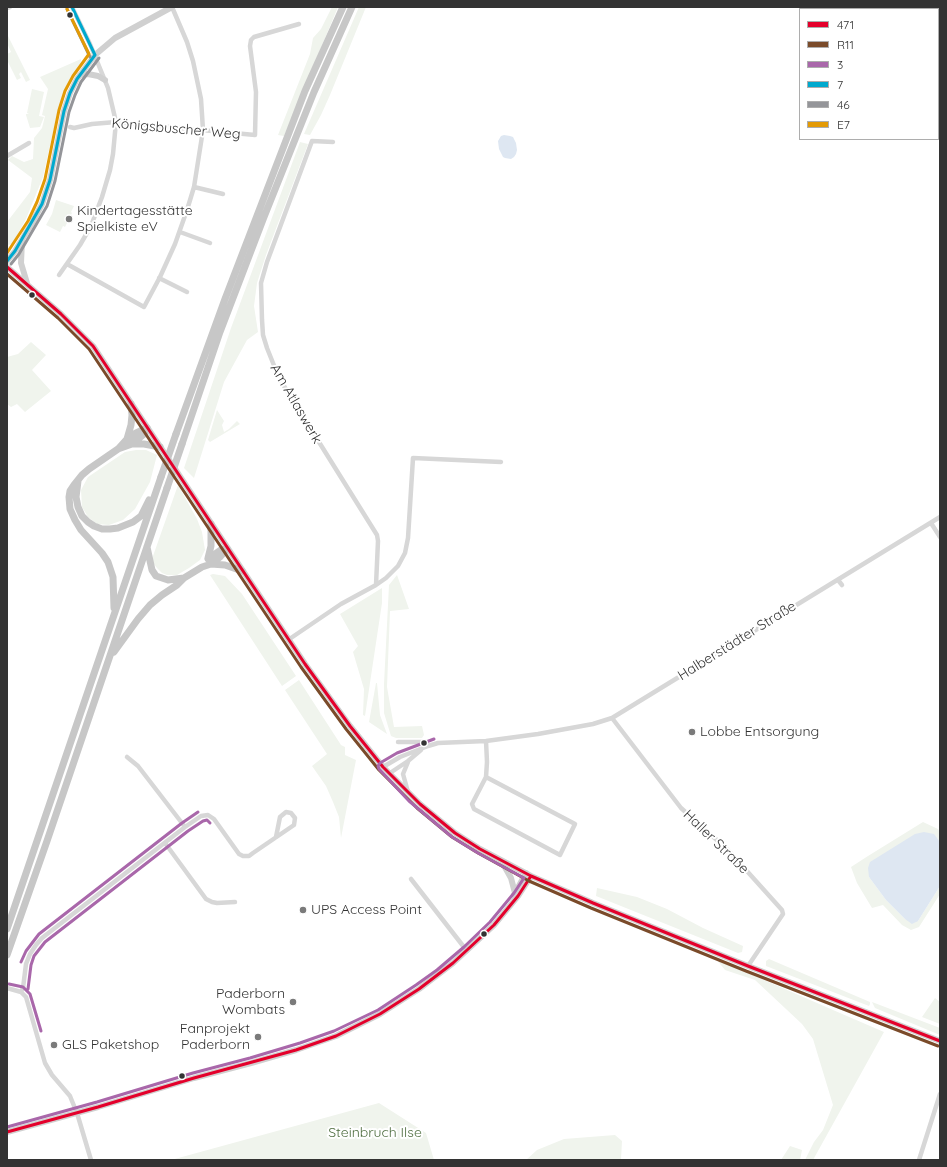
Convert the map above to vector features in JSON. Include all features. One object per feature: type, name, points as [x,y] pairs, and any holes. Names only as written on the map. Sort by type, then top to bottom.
[{"type":"highway","points":[[7,929],[161,477],[225,299],[305,91],[343,7]]},
{"type":"highway","points":[[7,955],[220,332],[314,92],[352,7]]},
{"type":"highway","points":[[129,441],[132,415],[131,404]]},
{"type":"highway","points":[[114,614],[113,577],[108,562],[102,553],[81,530],[75,520],[70,509],[70,491],[89,469],[129,441],[136,433],[147,428]]},
{"type":"highway","points":[[129,441],[160,447]]},
{"type":"highway","points":[[79,479],[76,497],[78,508],[82,516],[94,526],[102,529],[110,529],[127,525],[141,516],[161,477]]},
{"type":"highway","points":[[210,561],[211,524]]},
{"type":"highway","points":[[147,547],[152,570],[156,576],[168,580],[184,578]]},
{"type":"highway","points":[[108,661],[124,637],[150,605],[184,578],[210,561],[221,550],[227,549]]},
{"type":"highway","points":[[210,561],[242,571]]},
{"type":"main road","points":[[7,261],[32,223],[42,204],[50,180],[64,111],[70,93],[80,75],[95,55],[115,38],[172,7]]},
{"type":"main road","points":[[80,75],[88,74],[105,80]]},
{"type":"main road","points":[[22,239],[21,263],[27,283]]},
{"type":"main road","points":[[7,267],[62,314],[93,346],[304,664],[383,767],[420,804],[455,833],[480,849],[528,875],[748,966],[940,1041]]},
{"type":"main road","points":[[501,861],[511,878],[515,893]]},
{"type":"main road","points":[[511,904],[515,893],[528,875]]},
{"type":"main road","points":[[7,1132],[251,1063],[336,1036],[380,1014],[420,989],[440,974],[494,925],[518,896],[528,875]]},
{"type":"street","points":[[59,275],[91,226],[102,197],[113,154],[116,122],[105,80],[72,7]]},
{"type":"street","points":[[67,264],[144,307],[180,232],[194,187],[203,130],[201,100],[193,61],[187,42],[172,7]]},
{"type":"street","name":"Königsbuscher Weg","points":[[70,127],[74,128],[92,124],[116,122],[255,135],[256,92],[250,46],[251,40],[299,24]]},
{"type":"street","name":"Am Atlaswerk","points":[[333,142],[312,141],[298,176],[267,262],[262,283],[262,327],[267,348],[279,378],[377,535],[376,585]]},
{"type":"street","points":[[7,156],[29,143]]},
{"type":"street","points":[[194,187],[224,194]]},
{"type":"street","points":[[180,232],[210,244]]},
{"type":"street","points":[[159,278],[187,292]]},
{"type":"street","points":[[288,640],[342,604],[376,585],[393,572],[398,566],[405,553],[408,538],[413,458],[501,462]]},
{"type":"street","name":"Halberstädter Straße","points":[[383,767],[400,757],[438,743],[486,741],[555,731],[593,724],[612,718],[940,517]]},
{"type":"street","points":[[931,522],[940,538]]},
{"type":"street","points":[[838,580],[842,585]]},
{"type":"street","name":"Haller Straße","points":[[612,718],[681,808],[728,850],[782,910],[783,914],[748,966]]},
{"type":"street","points":[[486,741],[488,762],[486,777],[472,804],[474,809],[560,855],[575,824],[486,777]]},
{"type":"street","name":"Halberstädter Straße","points":[[398,742],[426,742],[426,747]]},
{"type":"street","name":"Halberstädter Straße","points":[[390,773],[426,747]]},
{"type":"street","points":[[126,757],[138,766],[185,828]]},
{"type":"street","points":[[408,761],[403,774],[408,792]]},
{"type":"street","points":[[21,992],[23,988],[26,964],[30,954],[42,938],[201,816],[208,816],[214,819],[239,854],[249,856],[294,825],[295,818],[291,813],[286,812],[280,817],[276,837]]},
{"type":"street","points":[[165,843],[206,899],[217,903],[235,902]]},
{"type":"street","points":[[411,880],[467,951]]},
{"type":"street","points":[[7,988],[21,992],[28,1001],[45,1063],[55,1079],[70,1096],[77,1113],[91,1160]]},
{"type":"street","points":[[919,1160],[940,1094]]},
{"type":"green space","points":[[332,7],[338,7],[284,136],[278,135],[310,54],[313,38],[321,29]]},
{"type":"green space","points":[[359,7],[366,7],[330,95],[310,135],[304,134]]},
{"type":"green space","points":[[7,34],[30,80],[26,82],[21,72],[19,74],[21,78],[17,80],[7,60],[7,54],[11,52],[7,43]]},
{"type":"green space","points":[[81,59],[80,66],[71,77],[58,110],[43,177],[26,219],[12,244],[7,245],[7,222],[30,192],[32,178],[8,160],[12,156],[24,162],[33,159],[34,138],[42,128],[45,116],[42,115],[48,89],[40,77]]},
{"type":"green space","points":[[32,89],[44,92],[39,116],[44,117],[40,127],[30,128],[26,114],[29,114],[27,113]]},
{"type":"green space","points":[[300,142],[308,144],[257,283],[254,306],[258,332],[247,340],[224,382],[194,478],[184,468],[231,328]]},
{"type":"green space","points":[[56,200],[74,206],[65,227],[63,226],[60,232],[46,225],[52,214]]},
{"type":"green space","points":[[31,342],[46,355],[32,370],[51,391],[25,412],[17,404],[11,407],[7,404],[7,357],[18,354]]},
{"type":"green space","points":[[217,410],[224,421],[222,425],[224,432],[237,421],[240,424],[210,442],[208,440]]},
{"type":"green space","points":[[146,450],[157,455],[150,482],[135,509],[123,520],[109,525],[97,524],[88,517],[82,507],[81,490],[88,477],[125,452]]},
{"type":"green space","points":[[178,485],[197,519],[202,532],[205,550],[200,560],[189,568],[177,575],[167,575],[162,573],[153,563],[153,556]]},
{"type":"green space","points":[[210,575],[225,576],[242,594],[296,676],[282,686]]},
{"type":"green space","points":[[397,575],[409,609],[390,611],[387,687],[394,727],[422,726],[424,735],[422,738],[396,738],[391,736],[384,713],[389,585]]},
{"type":"green space","points":[[382,588],[382,603],[365,716],[363,715],[364,689],[353,652],[358,646],[340,614]]},
{"type":"green space","points":[[299,680],[341,745],[345,747],[345,755],[356,760],[341,838],[339,817],[333,802],[326,786],[312,766],[327,754],[285,690]]},
{"type":"green space","points":[[376,683],[380,715],[387,734],[369,722]]},
{"type":"green space","points":[[923,822],[938,829],[940,833],[940,842],[933,834],[869,877],[886,900],[905,919],[918,921],[940,886],[940,894],[919,927],[911,930],[902,925],[883,905],[872,908],[857,883],[851,867]]},
{"type":"green space","points":[[597,888],[637,897],[667,909],[703,928],[743,946],[742,952],[738,953],[596,896]]},
{"type":"green space","points":[[716,959],[884,1032],[813,1160],[805,1160],[814,1142],[823,1130],[833,1105],[813,1039],[802,1024],[755,980],[725,970]]},
{"type":"green space","points":[[769,959],[870,1002],[870,1004],[869,1006],[766,966],[766,961]]},
{"type":"green space","points":[[935,998],[940,1002],[940,1024],[922,1017]]},
{"type":"green space","points":[[872,1002],[940,1028],[940,1035],[875,1008]]},
{"type":"green space","name":"Steinbruch Ilse","points":[[379,1103],[426,1133],[434,1160],[171,1160]]},
{"type":"green space","points":[[615,1135],[622,1141],[621,1160],[526,1160],[537,1150],[564,1139]]},
{"type":"green space","points":[[790,1146],[802,1150],[800,1160],[781,1160]]},
{"type":"shaded area","points":[[504,135],[513,137],[516,143],[516,154],[511,159],[503,157],[499,149],[498,141],[501,136]]},
{"type":"shaded area","points":[[924,832],[934,834],[940,842],[940,886],[918,921],[912,924],[886,900],[869,877],[868,868],[870,862],[915,834]]},
{"type":"transit line","name":"7","points":[[72,7],[95,55]]},
{"type":"transit line","name":"46","points":[[67,9],[90,57]]},
{"type":"transit line","name":"E7","points":[[7,253],[28,221],[37,202],[45,179],[59,110],[65,91],[73,76],[89,54],[67,9]]},
{"type":"transit line","name":"7","points":[[7,261],[15,251],[42,204],[50,180],[64,111],[70,93],[77,79],[95,55]]},
{"type":"transit line","name":"46","points":[[11,264],[19,254],[47,206],[55,181],[69,112],[81,82],[99,58]]},
{"type":"transit line","name":"471","points":[[7,267],[61,314],[93,346],[305,664],[350,726],[383,767],[420,804],[455,833],[480,849],[531,876],[748,966],[940,1041]]},
{"type":"transit line","name":"R11","points":[[7,274],[58,318],[89,349],[301,667],[346,729],[379,770],[417,808],[452,837],[529,881],[746,971],[938,1046]]},
{"type":"transit line","name":"3","points":[[7,1127],[250,1058],[334,1031],[378,1010],[437,970],[464,947],[490,922],[514,893],[524,878],[452,837],[409,801],[379,769],[378,766],[380,763],[397,753],[434,739]]},
{"type":"transit line","name":"3","points":[[21,962],[26,951],[39,934],[198,812]]},
{"type":"transit line","name":"3","points":[[28,989],[31,965],[34,956],[45,942],[188,831],[203,821],[207,820],[210,823]]},
{"type":"transit line","name":"471","points":[[7,1132],[296,1050],[336,1036],[380,1014],[419,989],[453,963],[494,925],[518,896],[531,876]]},
{"type":"transit line","name":"3","points":[[9,984],[23,987],[30,994],[41,1031]]},
{"type":"place","name":"Kindertagesstätte Spielkiste eV","points":[[69,219]]},
{"type":"place","name":"Lobbe Entsorgung","points":[[692,732]]},
{"type":"place","name":"UPS Access Point","points":[[303,910]]},
{"type":"place","name":"Paderborn Wombats","points":[[293,1002]]},
{"type":"place","name":"Fanprojekt Paderborn","points":[[258,1037]]},
{"type":"place","name":"GLS Paketshop","points":[[54,1045]]}]
